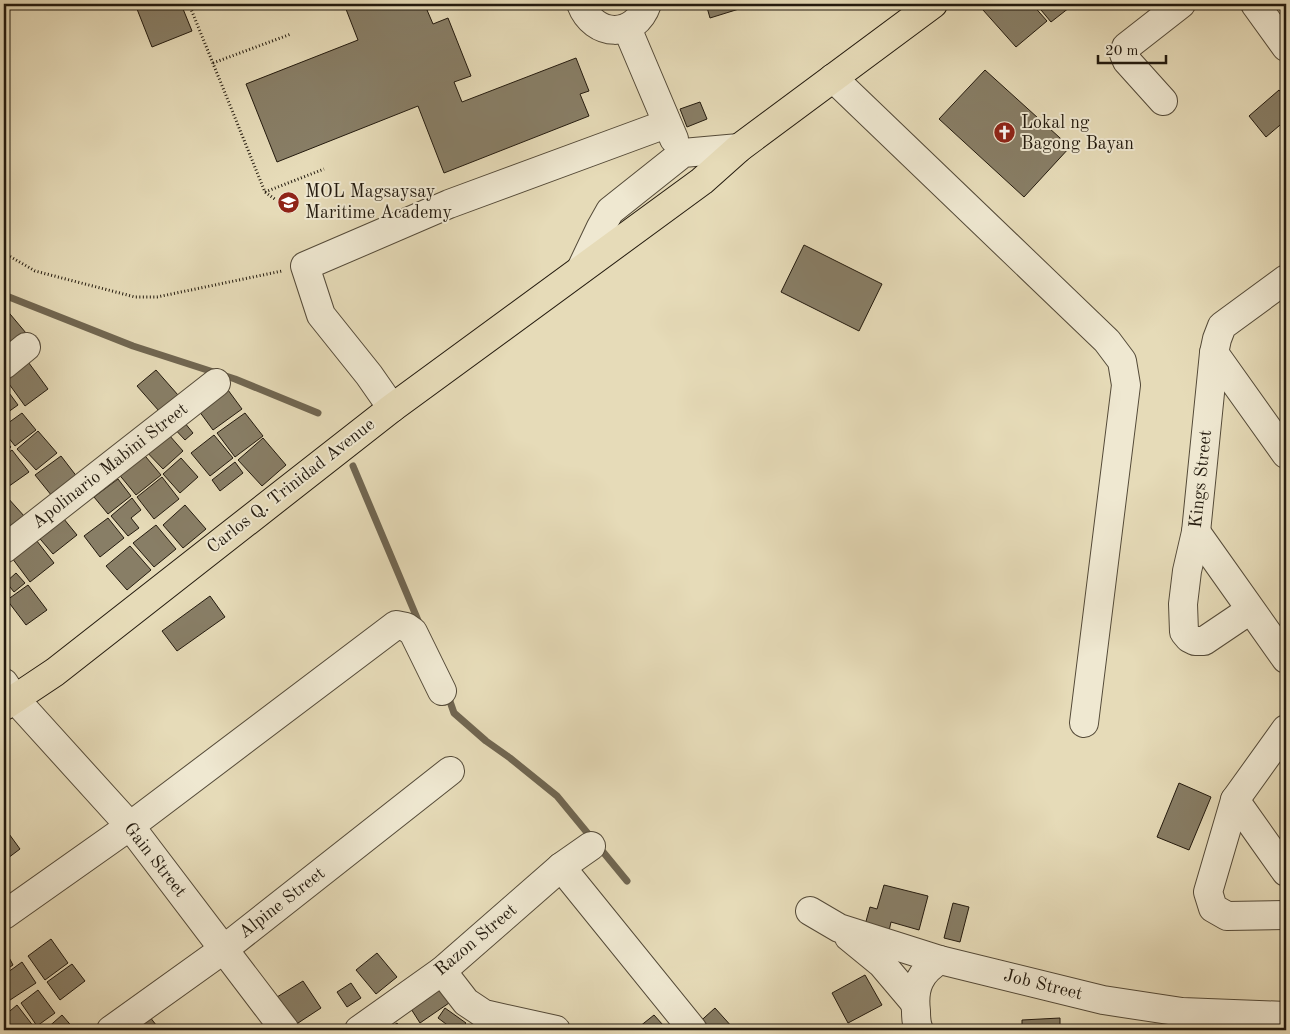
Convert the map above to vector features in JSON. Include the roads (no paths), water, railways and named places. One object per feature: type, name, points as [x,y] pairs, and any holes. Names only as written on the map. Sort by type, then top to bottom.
[{"type":"main road","name":"Carlos Q. Trinidad Avenue","points":[[7,696],[55,672],[392,408],[702,181],[739,148],[933,4]]},
{"type":"street","points":[[581,4],[590,20],[608,30],[627,28],[636,22],[648,4]]},
{"type":"street","points":[[1163,101],[1127,61],[1124,54],[1126,47],[1181,4]]},
{"type":"street","points":[[1255,4],[1286,47]]},
{"type":"street","points":[[627,28],[666,124],[702,181]]},
{"type":"street","points":[[833,78],[1107,341],[1122,361],[1126,385],[1084,724]]},
{"type":"street","points":[[392,408],[369,375],[321,315],[305,266],[449,204],[666,124]]},
{"type":"street","points":[[683,153],[739,148]]},
{"type":"street","name":"Carlos Q. Trinidad Avenue","points":[[581,269],[610,211],[683,153]]},
{"type":"street","name":"Kings Street","points":[[1250,610],[1204,641],[1195,641],[1184,632],[1182,614],[1184,586],[1196,532],[1217,339],[1222,326],[1286,279]]},
{"type":"street","points":[[4,365],[26,347]]},
{"type":"street","points":[[1214,353],[1286,454]]},
{"type":"street","name":"Apolinario Mabini Street","points":[[4,549],[216,383]]},
{"type":"street","points":[[1196,532],[1286,659]]},
{"type":"street","points":[[4,915],[130,826],[396,624],[406,627],[413,632],[442,691]]},
{"type":"street","name":"Gain Street","points":[[7,696],[130,826],[285,1030]]},
{"type":"street","points":[[1286,729],[1235,800],[1208,892],[1213,908],[1227,916],[1286,915]]},
{"type":"street","name":"Alpine Street","points":[[111,1030],[224,949],[450,771]]},
{"type":"street","points":[[1235,800],[1286,872]]},
{"type":"street","name":"Razon Street","points":[[359,1030],[442,971],[561,867],[590,846]]},
{"type":"street","points":[[561,867],[693,1030]]},
{"type":"street","name":"Job Street","points":[[810,911],[839,928],[940,960],[1103,1000],[1182,1012],[1286,1016]]},
{"type":"street","points":[[839,928],[882,964],[915,1003]]},
{"type":"street","points":[[919,1030],[915,1003],[916,990],[920,978],[929,966],[940,960]]},
{"type":"street","points":[[442,971],[466,1002],[484,1014],[556,1030]]},
{"type":"waterway","points":[[4,295],[133,346],[235,379],[318,413]]},
{"type":"waterway","points":[[353,466],[420,625]]},
{"type":"waterway","points":[[447,693],[454,713],[486,741],[557,796],[627,881]]},
{"type":"place","name":"Lokal ng Bagong Bayan","points":[[1005,133]]},
{"type":"place","name":"MOL Magsaysay Maritime Academy","points":[[289,202]]}]
